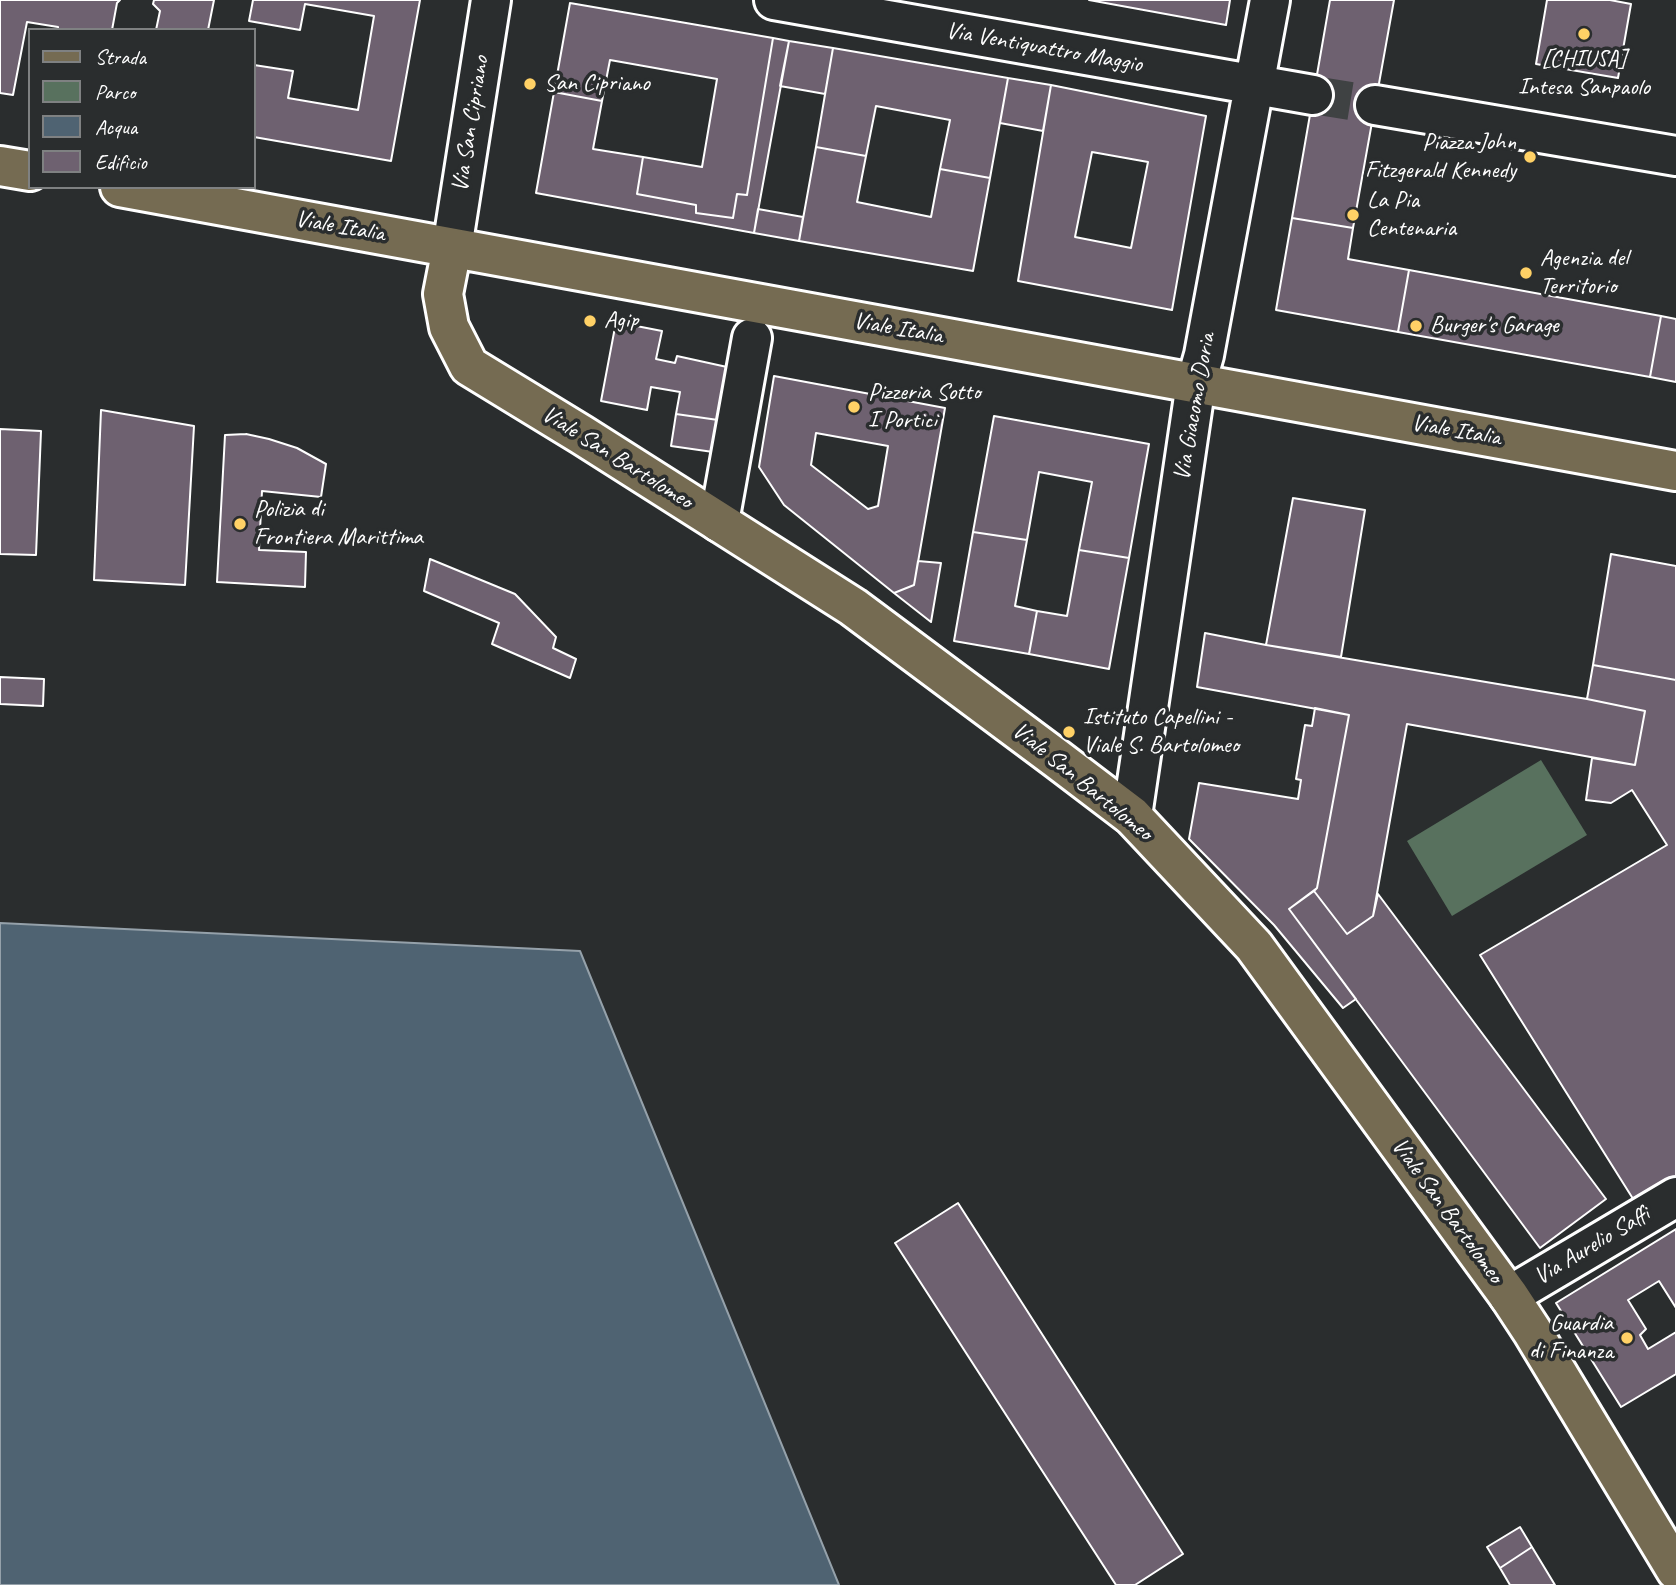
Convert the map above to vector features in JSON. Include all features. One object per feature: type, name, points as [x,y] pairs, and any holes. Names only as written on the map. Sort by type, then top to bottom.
[{"type":"main road","points":[[0,166],[28,171]]},
{"type":"main road","name":"Viale Italia","points":[[131,189],[1676,471]]},
{"type":"main road","name":"Viale San Bartolomeo","points":[[452,247],[443,294],[449,327],[469,366],[853,607],[1132,816],[1254,946],[1509,1296],[1676,1570]]},
{"type":"street","name":"Via San Cipriano","points":[[452,247],[491,0]]},
{"type":"street","name":"Via Ventiquattro Maggio","points":[[774,0],[1313,95]]},
{"type":"street","name":"Via Giacomo Doria","points":[[1132,816],[1196,383],[1204,355],[1270,0]]},
{"type":"street","points":[[1391,108],[1676,156]]},
{"type":"street","points":[[719,523],[752,338]]},
{"type":"street","name":"Via Aurelio Saffi","points":[[1509,1296],[1676,1197]]},
{"type":"green space","points":[[1541,760],[1587,835],[1452,916],[1407,841]]},
{"type":"water","points":[[0,923],[580,951],[839,1585],[0,1585]]},
{"type":"building","points":[[0,0],[120,0],[117,3],[112,28],[58,28],[27,22],[13,95],[0,93]]},
{"type":"building","points":[[154,0],[214,0],[208,28],[156,28],[160,11],[153,4]]},
{"type":"building","points":[[253,0],[420,0],[391,161],[256,137],[256,65],[293,71],[288,98],[358,110],[374,16],[305,4],[300,30],[249,21]]},
{"type":"building","points":[[1089,0],[1230,0],[1226,25]]},
{"type":"building","points":[[1330,0],[1394,0],[1353,228],[1292,218]]},
{"type":"building","name":"[CHIUSA] Intesa Sanpaolo","points":[[1547,0],[1610,0],[1631,4],[1618,78],[1536,64]]},
{"type":"building","points":[[570,3],[773,38],[747,195],[737,194],[733,218],[696,213],[696,205],[637,194],[643,157],[702,167],[717,79],[610,60],[602,101],[554,92]]},
{"type":"building","points":[[773,38],[789,41],[754,233],[536,193],[554,92],[602,101],[593,149],[643,157],[637,194],[696,205],[696,213],[733,218],[737,194],[747,195]]},
{"type":"building","points":[[789,41],[833,48],[825,94],[780,86]]},
{"type":"building","points":[[833,48],[1008,78],[990,178],[940,169],[950,120],[876,106],[866,156],[816,147]]},
{"type":"building","points":[[1008,78],[1051,85],[1043,131],[1000,123]]},
{"type":"building","points":[[1051,85],[1206,116],[1172,310],[1018,281]],"holes":[[[1092,152],[1148,162],[1131,248],[1075,237]]]},
{"type":"building","points":[[816,147],[866,156],[857,202],[931,217],[940,169],[990,178],[973,271],[799,241]]},
{"type":"building","points":[[758,209],[803,217],[799,241],[754,233]]},
{"type":"building","points":[[1292,218],[1353,228],[1348,259],[1409,270],[1398,332],[1276,310]]},
{"type":"building","points":[[1409,270],[1661,316],[1650,377],[1398,332]]},
{"type":"building","points":[[1661,316],[1676,319],[1676,382],[1650,377]]},
{"type":"building","points":[[616,322],[662,331],[656,359],[675,363],[677,356],[727,367],[718,420],[676,414],[680,392],[651,387],[647,410],[601,401]]},
{"type":"building","points":[[774,376],[945,408],[914,585],[894,593],[784,505],[759,467]],"holes":[[[816,433],[888,446],[878,506],[868,509],[811,465]]]},
{"type":"building","points":[[101,410],[194,426],[185,585],[94,580]]},
{"type":"building","points":[[676,414],[718,420],[713,452],[671,446]]},
{"type":"building","points":[[994,416],[1149,444],[1129,558],[1079,550],[1092,482],[1039,472],[1027,540],[973,532]]},
{"type":"building","points":[[0,429],[41,431],[36,555],[0,554]]},
{"type":"building","name":"Polizia di Frontiera Marittima","points":[[246,434],[297,448],[326,464],[321,497],[262,491],[259,550],[306,552],[305,587],[217,582],[225,435]]},
{"type":"building","points":[[1293,498],[1365,510],[1341,657],[1266,645]]},
{"type":"building","points":[[973,532],[1027,540],[1015,606],[1037,611],[1029,654],[954,641]]},
{"type":"building","points":[[1079,550],[1129,558],[1109,669],[1029,654],[1037,611],[1067,616]]},
{"type":"building","points":[[1611,554],[1676,566],[1676,680],[1593,665]]},
{"type":"building","points":[[430,559],[515,594],[556,637],[553,648],[576,659],[570,678],[492,644],[499,623],[424,591]]},
{"type":"building","points":[[918,561],[941,563],[931,622],[894,593],[914,585]]},
{"type":"building","points":[[1205,633],[1645,711],[1635,765],[1407,724],[1373,916],[1347,934],[1314,891],[1317,888],[1349,715],[1197,687]]},
{"type":"building","points":[[1593,665],[1676,680],[1676,1178],[1635,1202],[1480,955],[1667,845],[1632,790],[1611,803],[1586,800],[1592,758],[1635,765],[1645,711],[1587,699]]},
{"type":"building","points":[[0,677],[44,679],[43,706],[0,704]]},
{"type":"building","points":[[1315,708],[1349,715],[1317,888],[1289,909],[1356,999],[1343,1008],[1274,925],[1189,839],[1199,783],[1298,799],[1301,780],[1296,779],[1305,725],[1312,726]]},
{"type":"building","points":[[1314,891],[1347,934],[1373,916],[1378,894],[1606,1199],[1540,1248],[1289,909]]},
{"type":"building","points":[[958,1203],[1183,1554],[1135,1585],[1116,1585],[895,1243]]},
{"type":"building","name":"Guardia di Finanza","points":[[1676,1229],[1676,1374],[1621,1407],[1556,1303]]},
{"type":"building","points":[[1659,1281],[1676,1308],[1676,1332],[1648,1349],[1640,1335],[1646,1329],[1628,1300]]},
{"type":"building","points":[[1520,1527],[1532,1547],[1500,1568],[1487,1547]]},
{"type":"building","points":[[1532,1547],[1555,1585],[1510,1585],[1500,1568]]},
{"type":"tunnel","points":[[1313,95],[1375,105]]},
{"type":"place","name":"[CHIUSA] Intesa Sanpaolo","points":[[1584,34]]},
{"type":"place","name":"San Cipriano","points":[[530,84]]},
{"type":"place","name":"Piazza John Fitzgerald Kennedy","points":[[1530,157]]},
{"type":"place","name":"La Pia Centenaria","points":[[1353,215]]},
{"type":"place","name":"Agenzia del Territorio","points":[[1526,273]]},
{"type":"place","name":"Agip","points":[[590,321]]},
{"type":"place","name":"Burger's Garage","points":[[1416,326]]},
{"type":"place","name":"Pizzeria Sotto I Portici","points":[[854,407]]},
{"type":"place","name":"Polizia di Frontiera Marittima","points":[[240,524]]},
{"type":"place","name":"Istituto Capellini - Viale S. Bartolomeo","points":[[1069,732]]},
{"type":"place","name":"Guardia di Finanza","points":[[1627,1338]]}]
